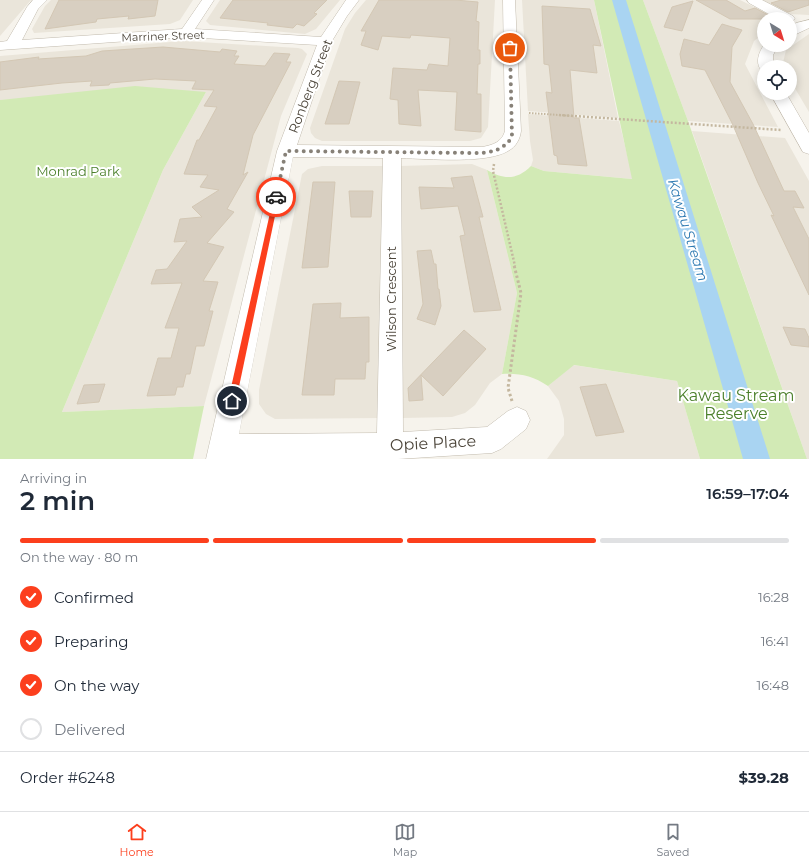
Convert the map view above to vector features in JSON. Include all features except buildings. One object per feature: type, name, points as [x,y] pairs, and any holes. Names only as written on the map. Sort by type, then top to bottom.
[{"type":"street","points":[[6,46],[33,7],[41,0]]},
{"type":"street","points":[[186,33],[208,0]]},
{"type":"street","name":"Ronberg Street","points":[[221,453],[286,151],[325,41],[341,15],[354,0]]},
{"type":"street","points":[[286,151],[482,153],[497,150],[508,143],[512,137],[509,0]]},
{"type":"street","points":[[752,0],[774,12]]},
{"type":"street","name":"Marriner Street","points":[[6,46],[186,33],[325,41]]},
{"type":"street","points":[[782,100],[809,148]]},
{"type":"street","name":"Wilson Crescent","points":[[390,446],[392,152]]},
{"type":"street","name":"Opie Place","points":[[221,453],[492,440],[517,420]]},
{"type":"path","points":[[512,112],[800,131]]},
{"type":"path","points":[[497,150],[493,171],[520,293],[508,388],[517,420]]},
{"type":"shaded area","points":[[0,0],[31,0],[0,36]]},
{"type":"shaded area","points":[[51,0],[193,0],[180,20],[170,24],[34,33],[32,29],[45,6]]},
{"type":"shaded area","points":[[220,0],[340,0],[316,29],[305,34],[210,25],[206,21]]},
{"type":"shaded area","points":[[366,0],[495,0],[488,127],[481,138],[470,141],[322,141],[315,138],[311,133],[310,128],[345,29],[355,13]]},
{"type":"shaded area","points":[[522,0],[594,0],[618,118],[528,111]]},
{"type":"shaded area","points":[[643,0],[740,0],[765,12],[757,12],[757,39],[754,41],[745,64],[757,87],[757,100],[764,100],[778,127],[688,121]]},
{"type":"shaded area","points":[[761,0],[809,0],[809,15],[797,14],[797,12],[786,12]]},
{"type":"shaded area","points":[[809,34],[809,112],[797,92],[797,60],[784,60],[786,52],[797,52],[797,42]]},
{"type":"shaded area","points":[[183,41],[298,48],[302,49],[307,54],[281,116],[204,406],[62,412],[163,170],[206,92],[0,100],[0,56]]},
{"type":"shaded area","points":[[528,114],[619,121],[633,179],[544,171],[531,166],[533,160]]},
{"type":"shaded area","points":[[692,131],[785,138],[809,181],[809,459],[807,459]]},
{"type":"shaded area","points":[[472,164],[487,170],[517,293],[502,374],[490,383],[475,405],[465,413],[452,417],[403,418],[400,166]]},
{"type":"shaded area","points":[[322,166],[386,166],[379,418],[275,419],[266,414],[259,404],[259,390],[302,174],[308,169]]},
{"type":"shaded area","points":[[573,365],[677,381],[700,459],[547,459],[564,435],[564,419],[559,401],[548,386]]},
{"type":"green space","name":"Kawau Stream Reserve","points":[[594,0],[643,0],[688,121],[807,459],[700,459],[677,381],[574,365],[548,386],[526,376],[502,374],[517,293],[487,170],[499,176],[510,177],[521,174],[531,166],[544,171],[632,179]]},
{"type":"green space","name":"Monrad Park","points":[[135,86],[206,92],[163,170],[62,412],[204,406],[193,459],[0,459],[0,100]]},
{"type":"water","name":"Kawau Stream","points":[[612,0],[626,0],[770,459],[743,459]]},
{"type":"way so far","points":[[276,197],[286,151],[482,153],[497,150],[508,143],[512,137],[513,131],[510,48]]},
{"type":"route","points":[[232,401],[276,197]]}]
